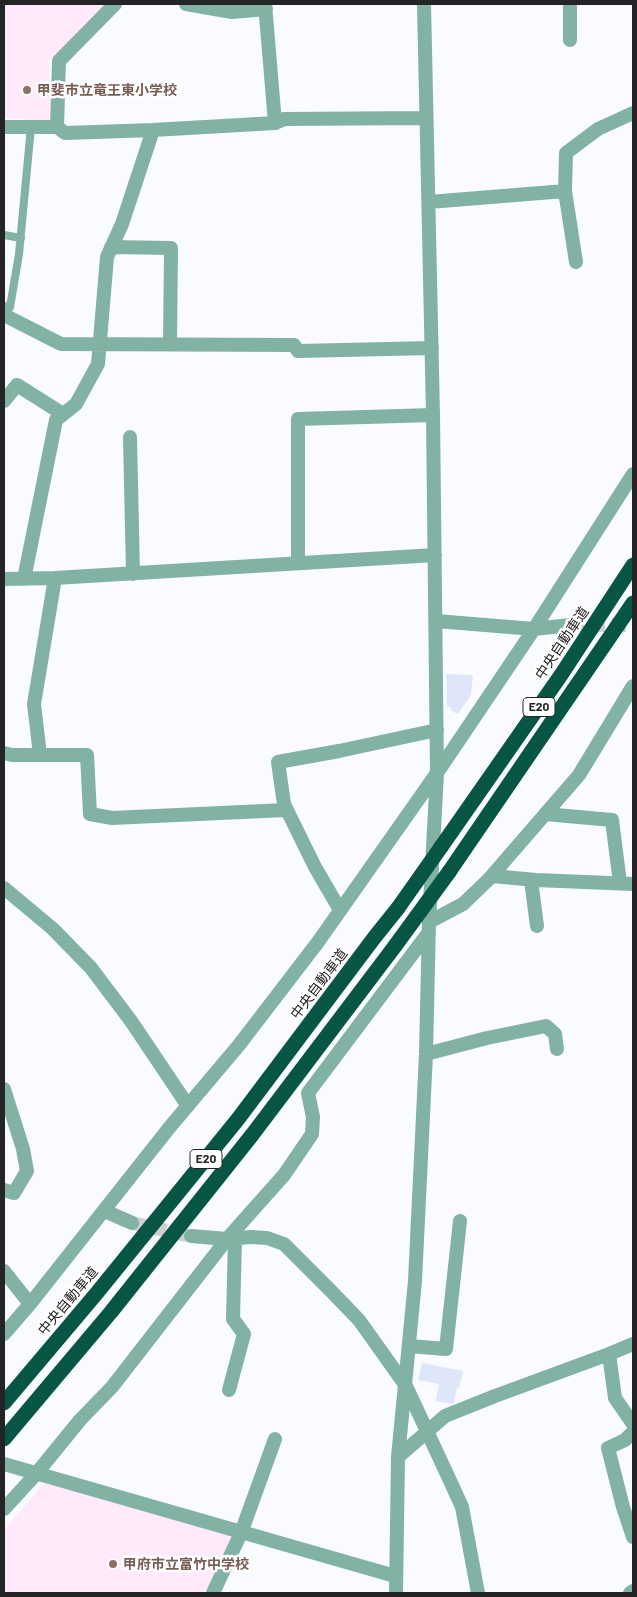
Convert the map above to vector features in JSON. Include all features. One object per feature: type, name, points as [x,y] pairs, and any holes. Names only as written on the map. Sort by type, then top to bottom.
[{"type":"highway","name":"中央自動車道","points":[[4,1403],[96,1294],[238,1119],[398,908],[561,675],[633,565]]},
{"type":"highway","name":"E20","points":[[4,1439],[130,1289],[252,1135],[395,946],[449,872],[633,603]]},
{"type":"street","points":[[57,128],[59,61],[115,4]]},
{"type":"street","points":[[186,4],[232,12],[265,6],[275,123]]},
{"type":"street","points":[[396,1593],[398,1457],[416,1281],[426,1054],[427,970],[437,773],[432,348],[424,4]]},
{"type":"street","points":[[570,4],[570,40]]},
{"type":"street","points":[[576,262],[565,191],[566,153],[598,129],[633,113]]},
{"type":"street","points":[[4,127],[57,128],[65,133],[275,123],[284,119],[426,118]]},
{"type":"street","points":[[24,578],[56,420],[76,404],[98,364],[107,257],[122,224],[153,130]]},
{"type":"street","points":[[429,202],[565,191]]},
{"type":"street","points":[[111,247],[171,248],[170,344]]},
{"type":"street","points":[[4,310],[61,344],[294,345],[298,351],[432,348]]},
{"type":"street","points":[[4,401],[17,385],[63,414]]},
{"type":"street","points":[[298,563],[298,419],[433,415]]},
{"type":"street","points":[[130,437],[133,574]]},
{"type":"street","points":[[4,1334],[239,1044],[318,942],[437,773],[534,629],[633,474]]},
{"type":"street","points":[[4,578],[55,578],[133,574],[435,555]]},
{"type":"street","points":[[40,755],[34,704],[55,578]]},
{"type":"street","points":[[436,621],[534,629],[570,625]]},
{"type":"street","points":[[4,1509],[36,1474],[80,1420],[112,1386],[284,1175],[312,1134],[313,1117],[308,1093],[429,927],[463,904],[492,876],[578,775],[633,686]]},
{"type":"street","points":[[340,910],[314,867],[286,810],[278,762],[437,730]]},
{"type":"street","points":[[4,753],[12,755],[87,754],[90,814],[112,818],[286,810]]},
{"type":"street","points":[[492,876],[531,880],[627,883],[612,820],[545,814]]},
{"type":"street","points":[[531,880],[537,926]]},
{"type":"street","points":[[4,888],[53,929],[91,968],[131,1021],[188,1106]]},
{"type":"street","points":[[426,1054],[487,1038],[546,1026],[555,1034],[557,1049]]},
{"type":"street","points":[[4,1089],[23,1149],[26,1170],[14,1193],[4,1190]]},
{"type":"street","points":[[105,1211],[132,1223]]},
{"type":"street","points":[[409,1346],[446,1349],[460,1221]]},
{"type":"street","points":[[191,1236],[231,1239],[268,1238],[284,1244],[359,1320],[406,1386],[462,1507],[478,1593]]},
{"type":"street","points":[[229,1390],[244,1334],[233,1319],[231,1239]]},
{"type":"street","points":[[4,1271],[30,1304]]},
{"type":"street","points":[[398,1457],[446,1416],[633,1344]]},
{"type":"street","points":[[609,1354],[615,1398],[633,1424]]},
{"type":"street","points":[[633,1432],[625,1440],[608,1448],[623,1507],[633,1537]]},
{"type":"street","points":[[213,1593],[241,1533],[275,1438]]},
{"type":"street","points":[[4,1464],[396,1576]]},
{"type":"lane","points":[[4,310],[10,307],[20,238],[31,127]]},
{"type":"lane","points":[[4,235],[20,238]]},
{"type":"shaded area","name":"甲斐市立竜王東小学校","points":[[4,4],[105,4],[49,62],[51,121],[4,118]]},
{"type":"shaded area","name":"甲府市立富竹中学校","points":[[48,1479],[237,1535],[208,1593],[4,1593],[4,1530]]},
{"type":"building","points":[[446,674],[473,675],[471,695],[458,714],[451,711],[451,707],[447,707]]},
{"type":"building","points":[[422,1363],[463,1371],[454,1403],[436,1401],[439,1384],[418,1380]]},
{"type":"tunnel","points":[[570,625],[633,625]]},
{"type":"tunnel","points":[[132,1223],[191,1236]]},
{"type":"place","name":"甲斐市立竜王東小学校","points":[[27,90]]},
{"type":"place","name":"甲府市立富竹中学校","points":[[113,1564]]}]
